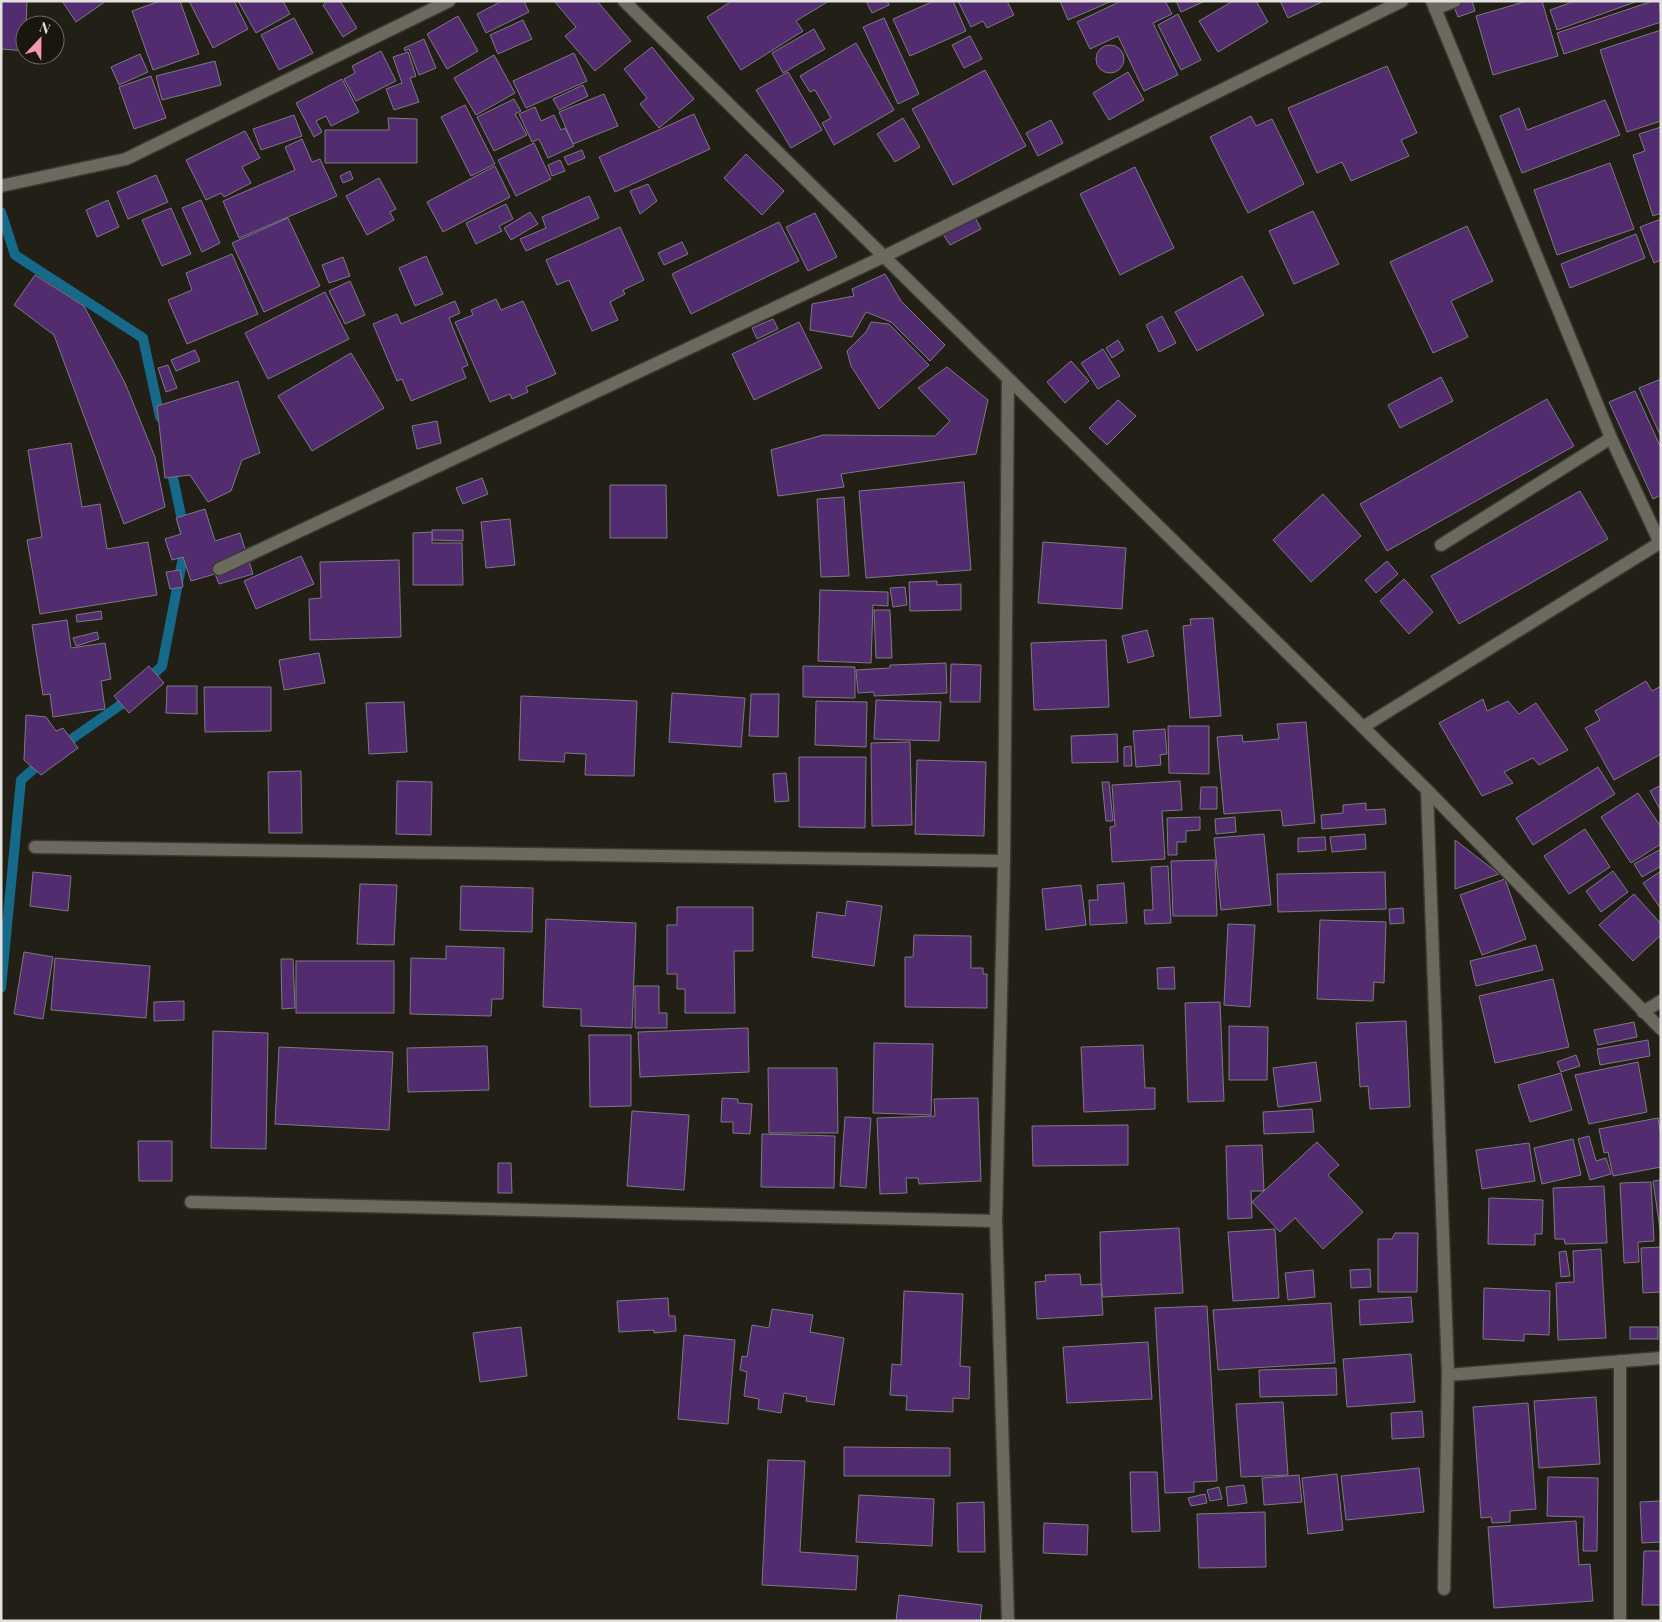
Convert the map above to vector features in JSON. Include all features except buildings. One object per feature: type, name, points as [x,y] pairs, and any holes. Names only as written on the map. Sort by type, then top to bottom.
[{"type":"street","points":[[1,186],[126,158],[449,1]]},
{"type":"street","points":[[624,1],[885,256],[1008,380],[1363,726],[1661,1029]]},
{"type":"street","points":[[219,569],[885,256],[1402,1]]},
{"type":"street","points":[[1363,726],[1660,543],[1611,438],[1433,5],[1455,1]]},
{"type":"street","points":[[1008,380],[1004,862],[996,1221],[1008,1621]]},
{"type":"street","points":[[1440,545],[1611,438]]},
{"type":"street","points":[[1427,790],[1448,1375],[1444,1589]]},
{"type":"street","points":[[35,848],[1004,862]]},
{"type":"street","points":[[1643,1012],[1661,1001]]},
{"type":"street","points":[[191,1202],[996,1221]]},
{"type":"street","points":[[1448,1375],[1661,1358]]},
{"type":"street","points":[[1620,1361],[1620,1621]]},
{"type":"waterway","points":[[1,212],[15,255],[143,338],[160,417]]},
{"type":"waterway","points":[[170,463],[184,530]]},
{"type":"waterway","points":[[145,682],[162,666],[183,557],[187,547]]},
{"type":"waterway","points":[[60,747],[119,706],[131,695]]},
{"type":"waterway","points":[[1,988],[21,780],[43,761]]}]
